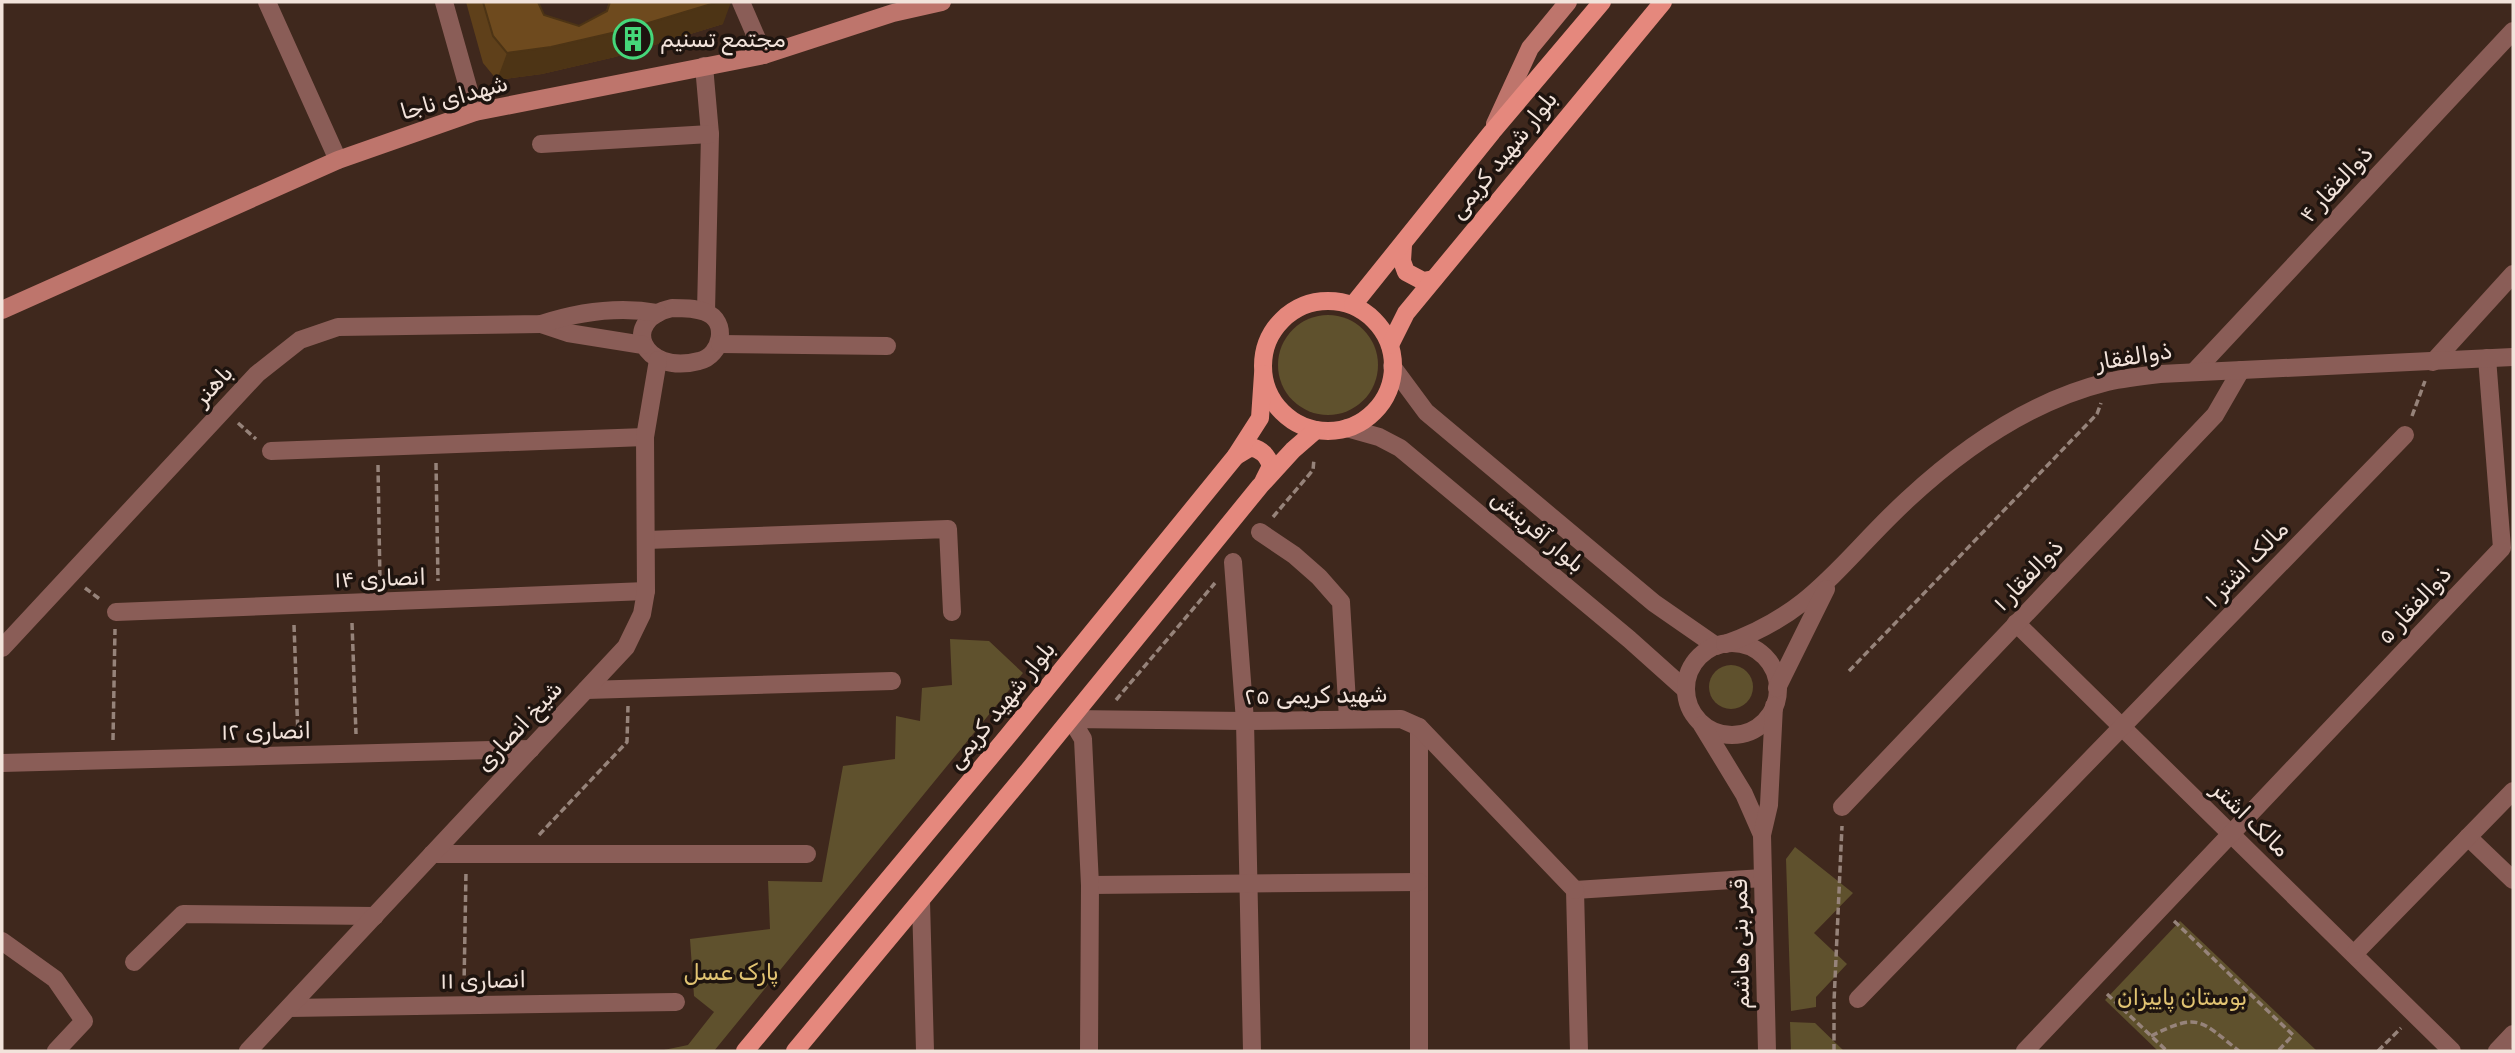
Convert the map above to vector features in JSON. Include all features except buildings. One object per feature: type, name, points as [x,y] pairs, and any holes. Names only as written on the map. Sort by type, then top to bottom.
[{"type":"main road","name":"شهدای ناجا","points":[[2,310],[338,160],[475,112],[764,55],[890,7],[942,2]]},
{"type":"main road","points":[[1492,132],[1530,48],[1568,2]]},
{"type":"main road","name":"بلوار شهید کریمی","points":[[1353,305],[1492,132],[1602,2]]},
{"type":"main road","name":"بلوار شهید کریمی","points":[[1390,345],[1406,313],[1663,2]]},
{"type":"main road","points":[[1403,244],[1402,261],[1406,272],[1423,281],[1434,279]]},
{"type":"main road","points":[[1334,300],[1353,305],[1369,314],[1382,328],[1390,345],[1392,379],[1381,402],[1363,421],[1347,429],[1316,430],[1296,423],[1280,411],[1269,394],[1263,374],[1263,355],[1269,337],[1281,320],[1296,309],[1314,302],[1334,300]]},
{"type":"main road","name":"بلوار شهید کریمی","points":[[745,1051],[1007,737],[1234,457],[1260,418],[1263,374]]},
{"type":"main road","points":[[795,1051],[1071,719],[1260,486],[1293,450],[1316,430]]},
{"type":"main road","points":[[1234,457],[1251,447],[1261,450],[1271,466],[1260,486]]},
{"type":"street","points":[[267,2],[338,160]]},
{"type":"street","points":[[444,2],[475,112]]},
{"type":"street","points":[[741,2],[764,55]]},
{"type":"street","name":"ذوالفقار ۴","points":[[2195,371],[2513,31]]},
{"type":"street","points":[[704,66],[709,134],[706,312]]},
{"type":"street","points":[[541,144],[709,134]]},
{"type":"street","points":[[2433,362],[2513,274]]},
{"type":"street","points":[[672,308],[706,312],[717,323],[720,344],[706,360],[683,364],[658,360],[643,345],[645,326],[658,313],[672,308]]},
{"type":"street","name":"باهنر","points":[[2,649],[257,374],[300,340],[338,327],[541,324],[573,313],[642,310],[658,313]]},
{"type":"street","name":"باهنر","points":[[541,324],[568,333],[643,345]]},
{"type":"street","points":[[720,344],[887,346]]},
{"type":"street","name":"ذوالفقار","points":[[1831,580],[1905,501],[1960,454],[2002,426],[2049,401],[2108,382],[2195,371],[2513,357]]},
{"type":"street","name":"ذوالفقار ۵","points":[[2030,1050],[2092,980],[2231,835],[2507,554],[2487,358]]},
{"type":"street","name":"شیخ انصاری","points":[[248,1051],[626,647],[642,614],[646,591],[645,437],[658,360]]},
{"type":"street","name":"بلوار آفرینش","points":[[1392,366],[1426,412],[1654,603],[1720,645]]},
{"type":"street","name":"ذوالفقار ۱","points":[[1842,807],[2215,415],[2241,370]]},
{"type":"street","name":"بلوار آفرینش","points":[[1347,429],[1379,437],[1400,448],[1619,630],[1686,690]]},
{"type":"street","name":"مالک اشتر ۱","points":[[1858,999],[2405,435]]},
{"type":"street","points":[[271,451],[645,437]]},
{"type":"street","points":[[647,540],[948,529],[952,612]]},
{"type":"street","points":[[1260,533],[1294,555],[1341,602],[1348,719]]},
{"type":"street","points":[[1233,562],[1245,721],[1252,1051]]},
{"type":"street","points":[[1762,835],[1744,794],[1688,703],[1688,676],[1703,653],[1772,624],[1795,610],[1831,580]]},
{"type":"street","points":[[1762,835],[1769,805],[1777,688],[1831,580]]},
{"type":"street","name":"انصاری ۱۴","points":[[116,612],[646,591]]},
{"type":"street","name":"مالک اشتر","points":[[2016,623],[2452,1051]]},
{"type":"street","points":[[1720,645],[1738,643],[1762,654],[1770,664],[1777,688]]},
{"type":"street","points":[[586,690],[892,681]]},
{"type":"street","points":[[1701,724],[1721,733],[1742,734],[1761,724],[1774,706]]},
{"type":"street","points":[[1071,719],[1083,739],[1090,885],[1089,1051]]},
{"type":"street","name":"شهید کریمی ۲۵","points":[[1071,719],[1401,719],[1419,727]]},
{"type":"street","points":[[1419,727],[1419,1051]]},
{"type":"street","points":[[1419,727],[1575,890],[1578,1051]]},
{"type":"street","name":"انصاری ۱۲","points":[[2,763],[531,748]]},
{"type":"street","points":[[2354,954],[2513,791]]},
{"type":"street","name":"قمر بنی هاشم","points":[[1762,835],[1767,1051]]},
{"type":"street","points":[[2469,836],[2513,880]]},
{"type":"street","points":[[432,854],[807,854]]},
{"type":"street","points":[[1575,890],[1763,878]]},
{"type":"street","points":[[1090,885],[1419,882]]},
{"type":"street","points":[[921,901],[925,1051]]},
{"type":"street","points":[[134,962],[183,914],[375,916]]},
{"type":"street","points":[[2,941],[55,979],[84,1021],[56,1051]]},
{"type":"street","name":"انصاری ۱۱","points":[[289,1007],[676,1002]]},
{"type":"street","points":[[2497,1051],[2513,1034]]},
{"type":"path","points":[[2405,435],[2433,362]]},
{"type":"path","points":[[1849,671],[2097,414],[2108,382]]},
{"type":"path","points":[[223,411],[271,451]]},
{"type":"path","points":[[1260,533],[1313,470],[1316,430]]},
{"type":"path","points":[[436,445],[438,601]]},
{"type":"path","points":[[378,447],[380,603]]},
{"type":"path","points":[[1100,718],[1233,562]]},
{"type":"path","points":[[69,575],[116,612],[113,760]]},
{"type":"path","points":[[351,604],[357,754]]},
{"type":"path","points":[[293,605],[299,754]]},
{"type":"path","points":[[520,854],[627,742],[628,689]]},
{"type":"path","points":[[1834,1051],[1833,1002],[1842,807]]},
{"type":"path","points":[[464,1005],[467,854]]},
{"type":"path","points":[[2161,908],[2293,1035],[2278,1051]]},
{"type":"path","points":[[2092,980],[2167,1051]]},
{"type":"path","points":[[2378,1051],[2414,1014]]},
{"type":"path","points":[[2151,1036],[2179,1022],[2204,1023],[2239,1051]]},
{"type":"green space","points":[[1328,315],[1347,318],[1364,329],[1375,346],[1378,365],[1375,384],[1364,401],[1347,412],[1328,415],[1309,412],[1292,401],[1281,384],[1278,365],[1281,346],[1292,329],[1309,318]]},
{"type":"green space","name":"پارک عسل","points":[[950,639],[989,641],[1023,673],[714,1051],[659,1051],[688,1045],[714,1012],[694,996],[690,939],[770,929],[768,881],[822,882],[843,766],[895,759],[896,716],[920,721],[922,688],[952,685]]},
{"type":"green space","points":[[1731,665],[1746,672],[1753,687],[1746,702],[1731,709],[1716,702],[1709,687],[1716,672]]},
{"type":"green space","points":[[1795,847],[1853,893],[1814,933],[1847,964],[1816,997],[1816,1007],[1791,1011],[1786,859]]},
{"type":"green space","name":"بوستان پاییزان","points":[[2180,921],[2317,1051],[2158,1051],[2105,1000]]},
{"type":"green space","points":[[1790,1022],[1815,1023],[1844,1051],[1791,1051]]},
{"type":"place","name":"مجتمع تسنیم","points":[[633,39]]}]
